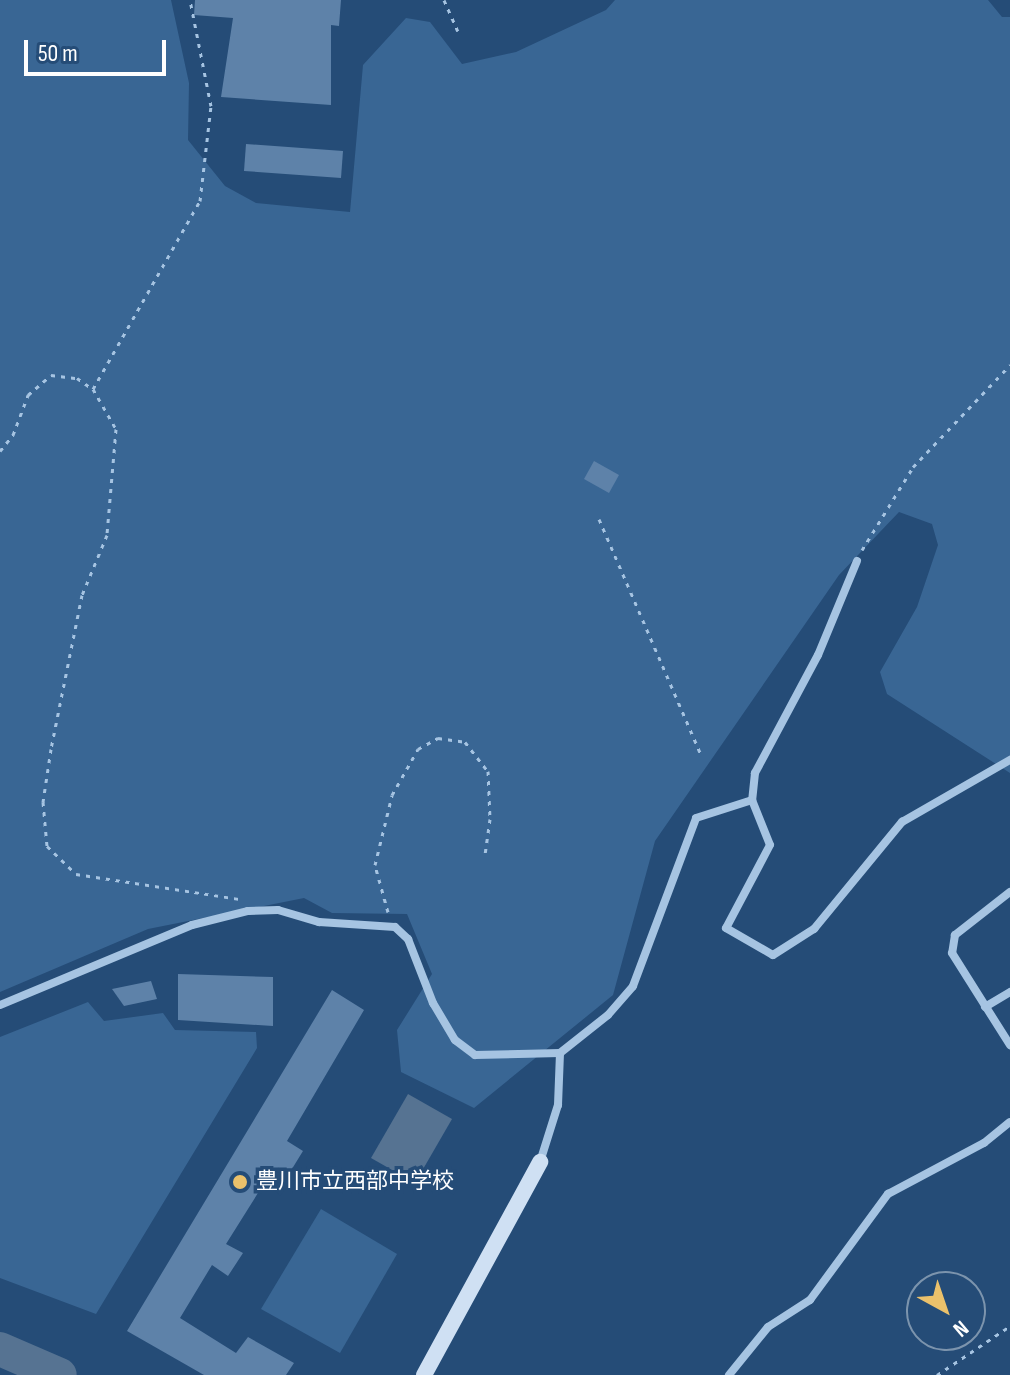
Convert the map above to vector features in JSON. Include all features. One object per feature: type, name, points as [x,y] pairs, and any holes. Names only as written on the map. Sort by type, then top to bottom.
[{"type":"street","points":[[857,561],[818,655],[755,773],[752,800],[770,845],[726,928],[773,955],[814,929],[902,822],[1010,760]]},
{"type":"street","points":[[0,1005],[123,950],[248,911],[278,910],[361,928],[395,927],[408,939],[433,1003],[455,1040],[475,1055],[560,1053],[608,1015],[633,986],[696,818],[752,800]]},
{"type":"street","points":[[1010,892],[955,935],[952,953],[1010,1045]]},
{"type":"street","points":[[985,1007],[1010,992]]},
{"type":"street","points":[[424,1375],[540,1162],[558,1105],[560,1053]]},
{"type":"street","points":[[729,1375],[768,1327],[810,1300],[888,1194],[984,1143],[1010,1122]]},
{"type":"path","points":[[93,389],[200,201],[211,106],[190,0]]},
{"type":"path","points":[[444,0],[458,31]]},
{"type":"path","points":[[857,561],[868,534],[913,467],[1010,365]]},
{"type":"path","points":[[0,451],[38,381],[64,374],[93,389],[116,429],[107,535],[82,595],[51,749],[43,802],[47,846],[76,874],[243,900]]},
{"type":"path","points":[[599,519],[701,755]]},
{"type":"path","points":[[395,927],[377,886],[378,850],[400,776],[418,749],[438,738],[465,742],[488,771],[490,819],[485,853]]},
{"type":"path","points":[[937,1375],[1010,1326]]},
{"type":"shaded area","points":[[0,0],[171,0],[189,83],[188,140],[225,186],[256,203],[350,212],[363,65],[406,18],[430,22],[462,64],[516,52],[606,10],[615,0],[988,0],[1002,17],[1010,17],[1010,773],[887,694],[880,672],[917,607],[938,545],[932,524],[899,512],[839,575],[655,841],[613,995],[474,1108],[401,1072],[397,1030],[432,974],[407,914],[332,913],[304,898],[148,929],[0,992]]},
{"type":"shaded area","points":[[88,1002],[104,1021],[163,1013],[175,1030],[256,1032],[257,1048],[96,1314],[0,1278],[0,1037]]},
{"type":"shaded area","points":[[408,1094],[452,1119],[415,1183],[371,1158]]},
{"type":"shaded area","points":[[321,1209],[397,1254],[340,1353],[261,1309]]},
{"type":"building","points":[[195,0],[341,0],[339,26],[331,25],[331,105],[221,97],[233,18],[194,15]]},
{"type":"building","points":[[246,144],[343,151],[341,178],[244,171]]},
{"type":"building","points":[[594,461],[619,475],[609,493],[584,479]]},
{"type":"building","points":[[178,974],[273,977],[273,1026],[178,1020]]},
{"type":"building","points":[[151,981],[157,999],[124,1006],[112,989]]},
{"type":"building","points":[[332,990],[364,1010],[287,1141],[303,1151],[287,1177],[273,1169],[226,1244],[243,1253],[228,1276],[212,1265],[180,1318],[236,1353],[248,1337],[294,1363],[286,1375],[204,1375],[127,1331]]},
{"type":"waterway","points":[[0,1349],[60,1375]]},
{"type":"place","name":"豊川市立西部中学校","points":[[240,1182]]}]
